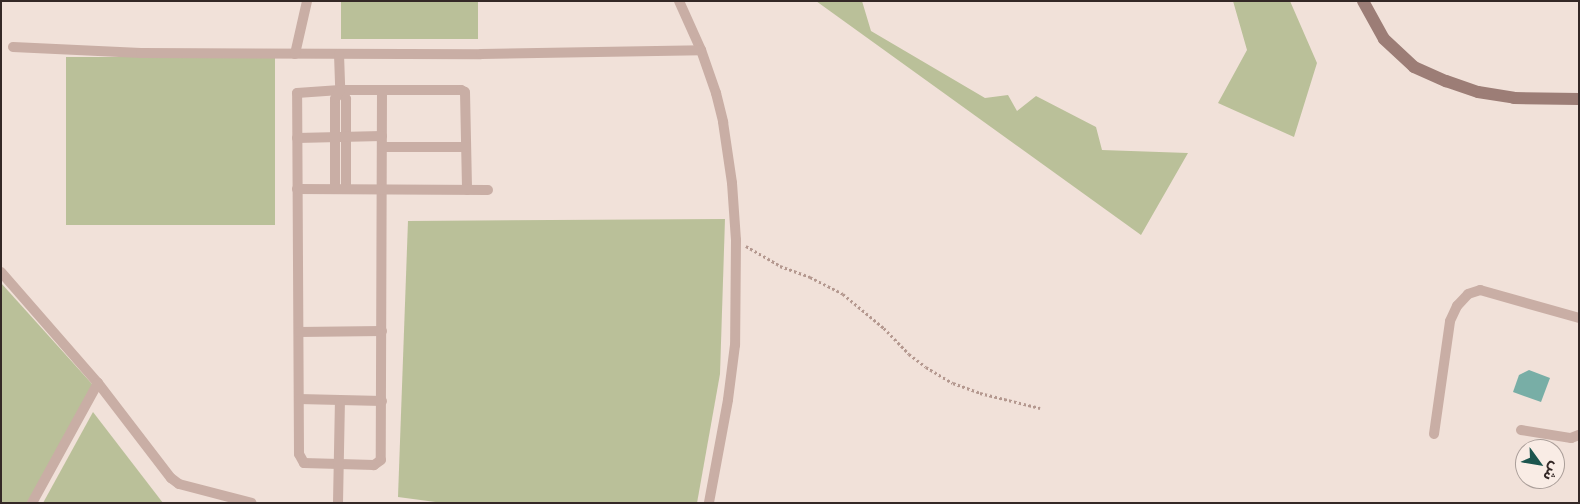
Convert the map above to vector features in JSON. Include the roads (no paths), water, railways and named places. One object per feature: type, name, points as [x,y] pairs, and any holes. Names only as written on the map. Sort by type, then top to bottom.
[{"type":"street","points":[[295,54],[308,1]]},
{"type":"street","points":[[679,1],[701,50],[724,122],[732,182],[736,240],[735,345],[728,400],[709,503]]},
{"type":"street","points":[[1363,1],[1384,39],[1414,66],[1446,81],[1478,92],[1514,98],[1579,99]]},
{"type":"street","points":[[13,48],[141,53],[295,54],[481,54],[701,50]]},
{"type":"street","points":[[339,54],[340,90],[335,99],[334,137],[341,189]]},
{"type":"street","points":[[340,90],[346,99],[346,137],[341,189]]},
{"type":"street","points":[[382,90],[381,460],[374,465],[308,465],[300,460],[297,93],[340,90],[382,90],[465,92],[467,190]]},
{"type":"street","points":[[297,138],[382,136]]},
{"type":"street","points":[[382,147],[466,147]]},
{"type":"street","points":[[297,189],[488,190]]},
{"type":"street","points":[[1,272],[98,383],[171,478],[179,484],[229,501],[252,503]]},
{"type":"street","points":[[1434,434],[1450,321],[1458,306],[1468,294],[1480,290],[1579,318]]},
{"type":"street","points":[[299,332],[382,331]]},
{"type":"street","points":[[32,503],[98,383]]},
{"type":"street","points":[[299,399],[382,401]]},
{"type":"street","points":[[338,503],[340,400]]},
{"type":"street","points":[[1521,430],[1571,438],[1579,435]]},
{"type":"water","points":[[1529,370],[1550,378],[1541,402],[1513,392],[1519,375]]}]
